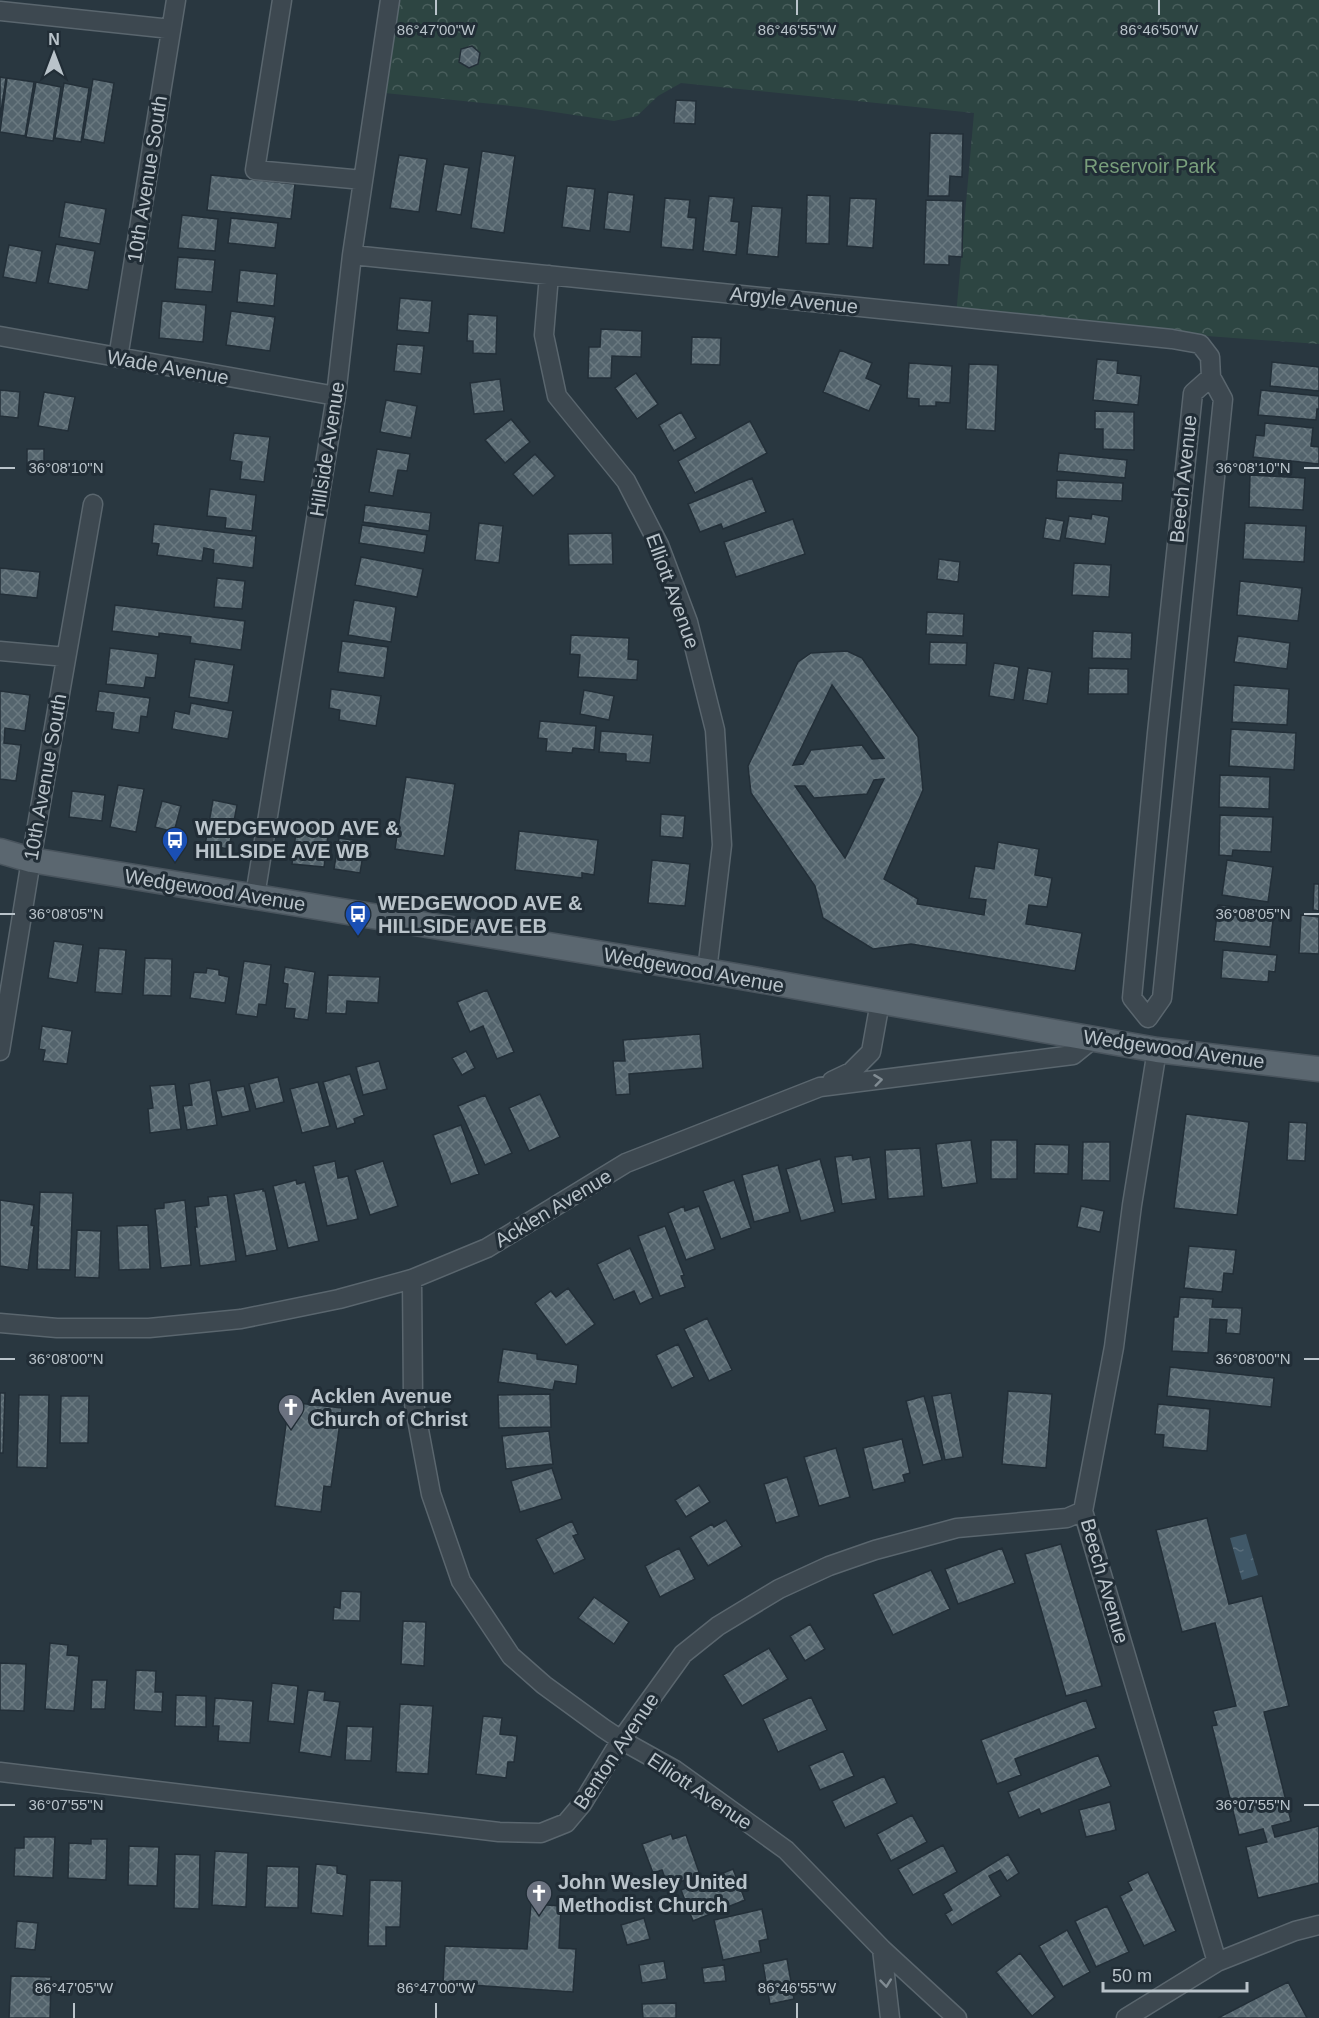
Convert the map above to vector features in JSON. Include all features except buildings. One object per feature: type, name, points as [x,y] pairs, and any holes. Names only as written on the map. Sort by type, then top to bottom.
[{"type":"main road","name":"Wedgewood Avenue","points":[[0,851],[31,860],[707,971],[1151,1048],[1319,1069]]},
{"type":"street","name":"10th Avenue South","points":[[118,358],[176,0]]},
{"type":"street","points":[[282,0],[255,170],[363,180]]},
{"type":"street","name":"Hillside Avenue","points":[[255,896],[336,396],[352,255],[390,0]]},
{"type":"street","points":[[0,11],[171,29]]},
{"type":"street","name":"Argyle Avenue","points":[[352,255],[1172,339],[1200,344],[1210,357],[1210,377]]},
{"type":"street","name":"Elliott Avenue","points":[[549,275],[544,336],[557,396],[626,482],[659,545],[688,622],[715,730],[722,845],[707,971]]},
{"type":"street","name":"Wade Avenue","points":[[0,336],[336,396]]},
{"type":"street","name":"Beech Avenue","points":[[1148,1017],[1162,998],[1223,399],[1210,377],[1193,393],[1132,998],[1148,1017],[1151,1048],[1114,1347],[1083,1511],[1217,1962]]},
{"type":"street","name":"10th Avenue South","points":[[0,1051],[7,963],[31,860],[93,504]]},
{"type":"street","points":[[0,651],[66,657]]},
{"type":"street","points":[[1162,683],[1193,686]]},
{"type":"street","points":[[820,1087],[851,1072],[872,1053],[880,1002]]},
{"type":"street","name":"Acklen Avenue","points":[[0,1323],[57,1328],[149,1328],[224,1321],[339,1299],[412,1279],[487,1248],[626,1163],[820,1087],[1073,1055],[1094,1038]]},
{"type":"street","name":"Elliott Avenue","points":[[412,1279],[413,1398],[431,1494],[461,1581],[511,1656],[544,1685],[621,1740],[675,1770],[786,1850],[882,1949],[957,2018]]},
{"type":"street","name":"Benton Avenue","points":[[0,1772],[488,1830],[542,1833],[566,1823],[582,1804],[621,1740],[683,1654],[718,1626],[778,1589],[829,1566],[866,1553],[957,1528],[1067,1518],[1083,1511]]},
{"type":"street","points":[[1126,2018],[1217,1962],[1319,1925]]},
{"type":"street","points":[[882,1949],[890,2018]]},
{"type":"green space","name":"Reservoir Park","points":[[390,0],[1319,0],[1319,344],[956,316],[974,113],[681,83],[658,96],[637,116],[614,121],[521,107],[375,92]]},
{"type":"water","points":[[1246,1534],[1258,1575],[1242,1580],[1230,1538]]},
{"type":"place","name":"WEDGEWOOD AVE & HILLSIDE AVE WB","points":[[175,863]]},
{"type":"place","name":"WEDGEWOOD AVE & HILLSIDE AVE EB","points":[[358,937]]},
{"type":"place","name":"Acklen Avenue Church of Christ","points":[[291,1430]]},
{"type":"place","name":"John Wesley United Methodist Church","points":[[539,1916]]}]
